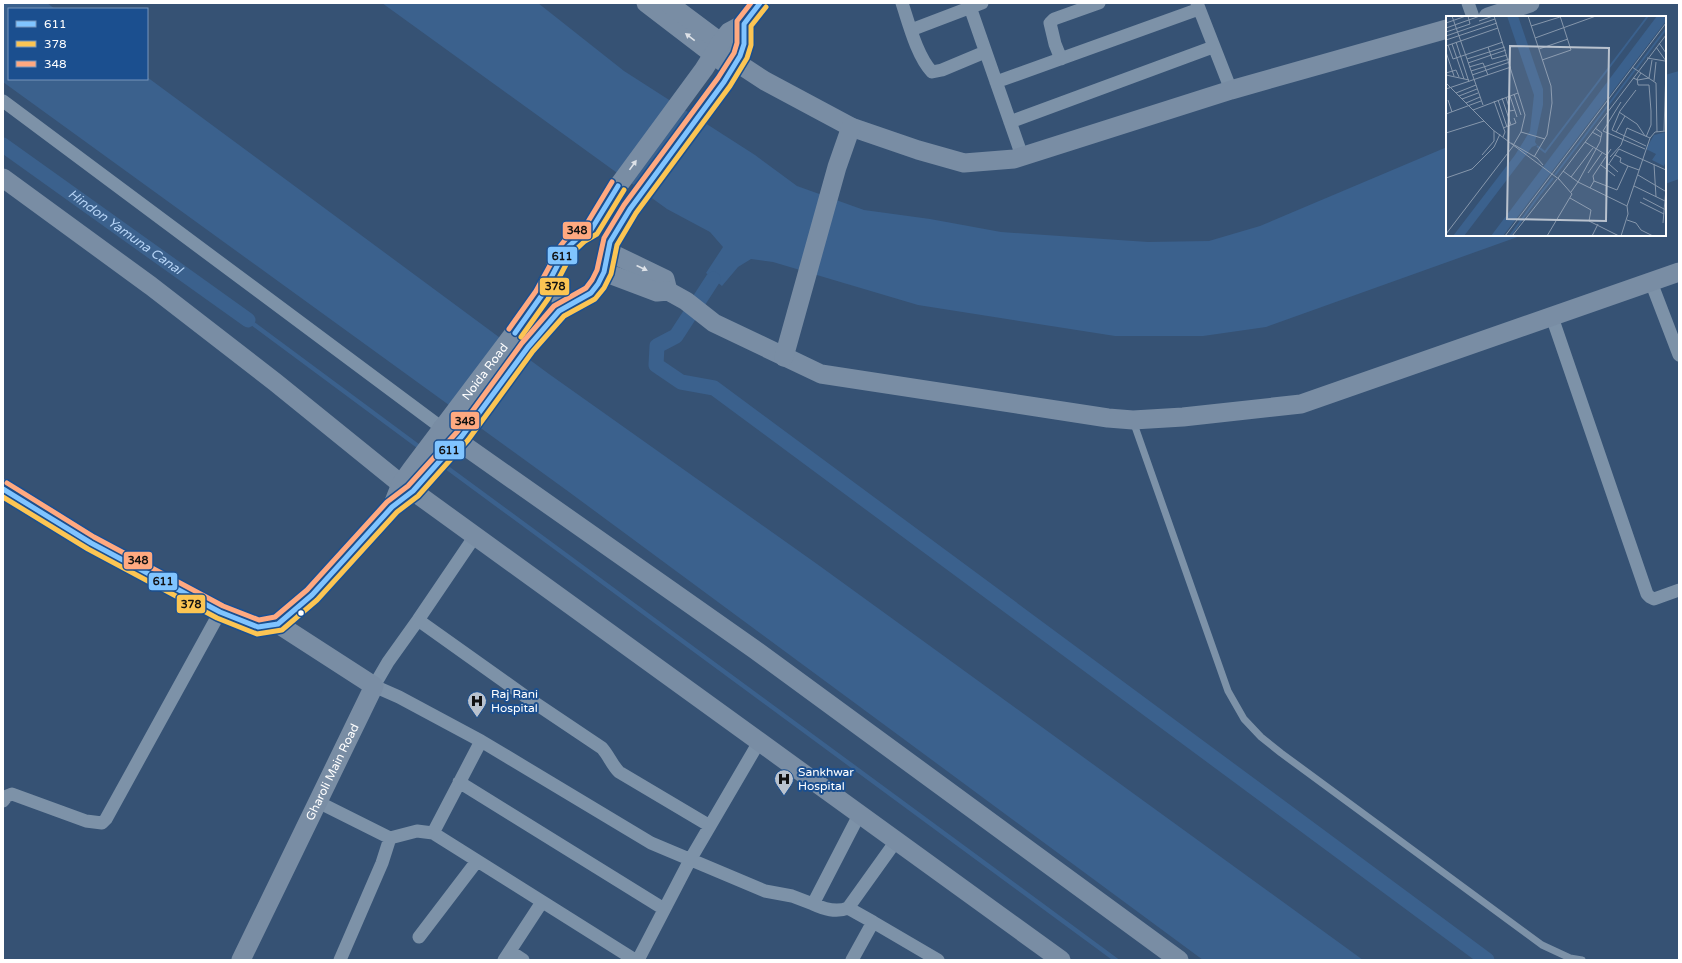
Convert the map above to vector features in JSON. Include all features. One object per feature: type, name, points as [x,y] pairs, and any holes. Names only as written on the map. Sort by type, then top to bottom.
[{"type":"street","points":[[646,3],[712,55],[733,67],[765,81],[851,127],[918,150],[964,163],[1014,159],[1231,90],[1446,29]]},
{"type":"street","points":[[668,3],[712,55]]},
{"type":"street","points":[[591,230],[610,197],[712,55],[730,32],[744,24],[760,3]]},
{"type":"street","points":[[902,3],[911,30],[926,66],[932,72],[942,70],[985,52]]},
{"type":"street","points":[[1061,59],[1055,44],[1050,23],[1072,8],[1099,3]]},
{"type":"street","points":[[1468,3],[1473,16]]},
{"type":"street","points":[[1491,16],[1526,4]]},
{"type":"street","points":[[911,30],[976,5],[985,52],[1022,156]]},
{"type":"street","points":[[996,82],[1061,59],[1198,6],[1231,90]]},
{"type":"street","points":[[668,291],[665,279],[609,247],[603,235],[591,230],[581,233],[569,244],[559,259],[551,276],[553,290],[562,302],[572,303],[591,293],[598,284],[604,272],[609,247],[630,209],[733,67],[744,44],[744,24]]},
{"type":"street","points":[[1010,122],[1213,47]]},
{"type":"street","points":[[3,101],[445,424],[460,439],[754,649],[1179,960]]},
{"type":"street","points":[[784,357],[837,167],[851,127]]},
{"type":"street","points":[[3,178],[151,286],[275,382],[413,481],[475,536],[1061,960]]},
{"type":"street","points":[[604,272],[658,292],[668,291],[686,301],[714,323],[821,374],[1108,418],[1133,420],[1183,417],[1301,404],[1679,272]]},
{"type":"street","name":"Noida Road","points":[[413,481],[431,443],[542,296],[551,276]]},
{"type":"street","points":[[1651,282],[1679,356]]},
{"type":"street","name":"Noida Road","points":[[278,624],[312,594],[392,507],[413,481],[445,456],[460,439],[528,347],[559,311],[572,303]]},
{"type":"street","points":[[1552,316],[1647,594],[1654,599],[1679,590]]},
{"type":"street","points":[[3,489],[91,543],[220,612],[258,627],[278,624],[374,686],[399,697],[481,741],[651,843],[765,891],[792,896],[836,911],[842,911],[848,908],[896,841]]},
{"type":"street","points":[[374,686],[388,662],[475,536]]},
{"type":"street","points":[[3,801],[7,796],[12,794],[86,821],[102,823],[106,819],[220,612]]},
{"type":"street","points":[[418,620],[528,699],[602,748],[608,755],[613,766],[619,772],[710,826]]},
{"type":"street","name":"Gharoli Main Road","points":[[241,960],[374,686]]},
{"type":"street","points":[[433,833],[481,741]]},
{"type":"street","points":[[638,960],[690,860],[759,742]]},
{"type":"street","points":[[459,782],[664,909]]},
{"type":"street","points":[[318,802],[390,838],[416,831],[433,833],[635,960]]},
{"type":"street","points":[[813,904],[859,815]]},
{"type":"street","points":[[340,960],[382,863],[390,838]]},
{"type":"street","points":[[419,937],[477,861]]},
{"type":"street","points":[[523,960],[508,956],[542,902]]},
{"type":"street","points":[[848,908],[938,960]]},
{"type":"street","points":[[852,960],[872,922]]},
{"type":"lane","points":[[1133,420],[1228,691],[1244,718],[1261,737],[1281,753],[1542,946],[1570,958],[1582,960]]},
{"type":"water","points":[[3,3],[47,3],[54,8],[8,8],[8,80],[148,80],[148,78],[549,374],[817,564],[1363,960],[1203,960],[569,492],[3,82]]},
{"type":"water","points":[[382,3],[538,3],[624,71],[755,155],[797,186],[864,210],[930,219],[1001,232],[1148,242],[1209,241],[1260,226],[1446,147],[1446,236],[1520,236],[1266,327],[1203,336],[1115,336],[918,305],[773,262],[751,259],[738,267],[722,286],[706,273],[723,247],[710,232],[667,209]]},
{"type":"water","points":[[1679,71],[1679,179],[1666,184],[1666,75]]},
{"type":"waterway","name":"Hindon Yamuna Canal","points":[[3,145],[248,320]]},
{"type":"waterway","points":[[713,279],[676,336],[657,346],[656,365],[681,382],[714,388],[1487,960]]},
{"type":"waterway","points":[[248,320],[422,449]]},
{"type":"waterway","points":[[442,464],[1116,960]]},
{"type":"transit line","name":"348","points":[[7,483],[94,537],[223,606],[259,620],[275,617],[307,590],[387,502],[408,486],[457,432],[522,343],[554,306],[586,288],[597,270],[604,238],[624,205],[718,78],[734,53],[737,43],[737,21],[751,3]]},
{"type":"transit line","name":"611","points":[[3,489],[91,543],[220,612],[258,627],[278,624],[312,595],[392,507],[413,491],[462,436],[528,347],[559,311],[591,293],[598,284],[604,272],[610,242],[630,209],[724,82],[740,56],[744,44],[744,24],[760,3]]},
{"type":"transit line","name":"378","points":[[3,497],[88,549],[217,618],[257,634],[282,630],[317,600],[397,512],[418,496],[468,440],[533,351],[564,316],[595,299],[604,288],[611,274],[617,245],[636,213],[730,86],[747,58],[751,45],[751,26],[766,7]]},
{"type":"transit line","name":"348","points":[[509,329],[536,291],[561,245],[569,235],[586,225],[612,182]]},
{"type":"transit line","name":"611","points":[[515,333],[542,295],[566,249],[581,235],[591,230],[618,186]]},
{"type":"transit line","name":"378","points":[[521,337],[548,299],[572,253],[585,241],[597,234],[624,190]]},
{"type":"place","name":"Raj Rani Hospital","points":[[477,718]]},
{"type":"place","name":"Sankhwar Hospital","points":[[784,796]]}]
